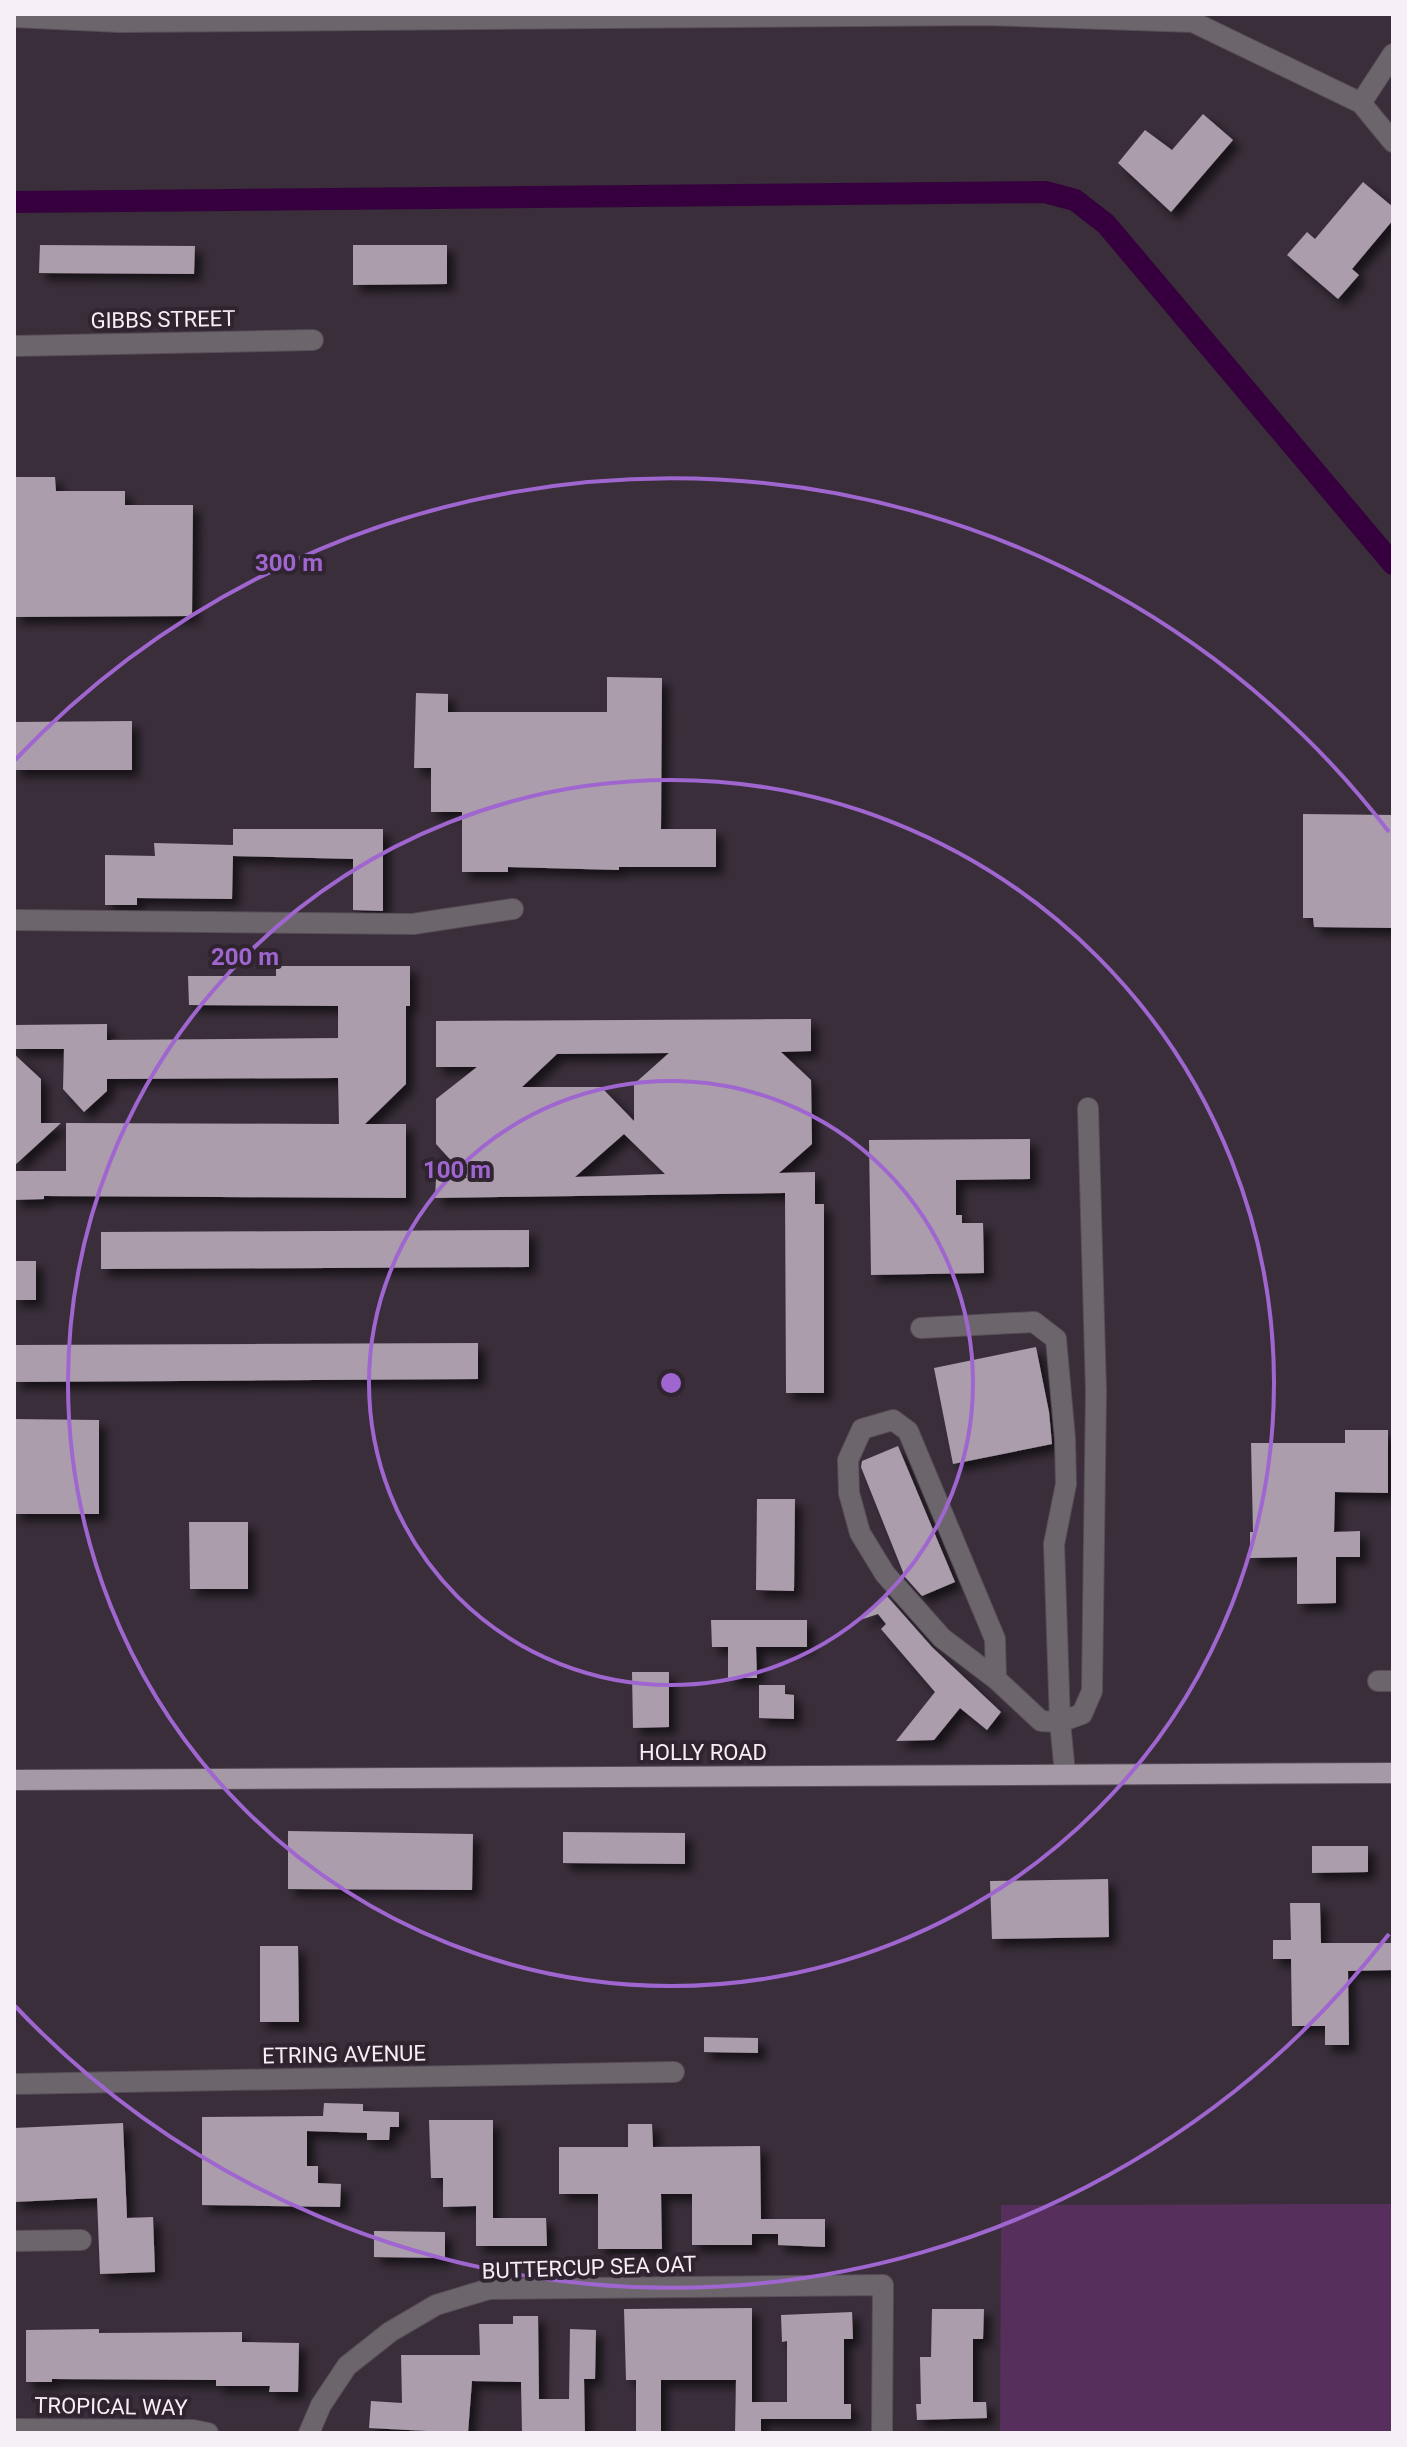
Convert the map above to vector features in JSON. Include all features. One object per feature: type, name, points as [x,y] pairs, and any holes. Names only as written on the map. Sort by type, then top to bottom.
[{"type":"main road","name":"HOLLY ROAD","points":[[14,1780],[1393,1773]]},
{"type":"street","points":[[14,17],[119,22],[987,15],[1193,22],[1361,103],[1393,142]]},
{"type":"street","points":[[1361,103],[1393,54]]},
{"type":"street","name":"GIBBS STREET","points":[[14,346],[313,340]]},
{"type":"street","points":[[14,920],[413,924],[513,909]]},
{"type":"street","points":[[996,1679],[995,1639],[908,1431],[893,1420],[862,1429],[848,1460],[849,1493],[860,1533],[885,1574],[942,1638],[996,1679],[1041,1721],[1060,1722],[1082,1714],[1092,1691],[1096,1391],[1088,1108]]},
{"type":"street","points":[[921,1328],[1034,1322],[1056,1339],[1066,1484],[1054,1544],[1060,1722],[1065,1773]]},
{"type":"street","name":"ETRING AVENUE","points":[[14,2084],[674,2072]]},
{"type":"street","points":[[14,2241],[81,2240]]},
{"type":"street","name":"BUTTERCUP SEA OAT","points":[[309,2433],[321,2405],[347,2366],[390,2332],[436,2305],[489,2289],[883,2285],[882,2433]]},
{"type":"street","name":"TROPICAL WAY","points":[[14,2429],[193,2430],[208,2433]]},
{"type":"shaded area","points":[[1393,2204],[1393,2433],[1000,2433],[1001,2205]]},
{"type":"building","points":[[1203,114],[1233,140],[1171,212],[1118,163],[1145,130],[1172,150]]},
{"type":"building","points":[[1363,182],[1393,207],[1393,220],[1352,269],[1359,275],[1338,299],[1287,255],[1307,232],[1315,239]]},
{"type":"building","points":[[40,245],[195,246],[194,274],[39,273]]},
{"type":"building","points":[[353,245],[447,245],[447,284],[353,285]]},
{"type":"building","points":[[14,477],[55,477],[56,491],[125,491],[125,505],[193,505],[192,616],[14,617]]},
{"type":"building","points":[[607,677],[662,678],[661,829],[716,829],[716,867],[619,867],[619,870],[508,867],[508,872],[462,872],[462,812],[431,812],[431,768],[414,768],[416,693],[448,694],[448,712],[607,712]]},
{"type":"building","points":[[132,721],[132,770],[14,770],[14,722]]},
{"type":"building","points":[[1303,814],[1393,815],[1393,928],[1314,927],[1313,918],[1303,918]]},
{"type":"building","points":[[233,829],[383,829],[383,911],[353,910],[353,859],[233,856],[232,899],[137,898],[137,905],[105,905],[105,855],[155,856],[154,843],[233,845]]},
{"type":"building","points":[[276,966],[410,966],[410,1006],[406,1006],[406,1084],[365,1124],[406,1124],[406,1198],[44,1196],[44,1199],[14,1200],[14,1171],[66,1171],[66,1123],[339,1124],[338,1078],[107,1079],[107,1091],[84,1112],[63,1089],[64,1049],[14,1049],[14,1025],[107,1024],[107,1040],[338,1038],[338,1006],[189,1005],[188,976],[276,976]]},
{"type":"building","points":[[811,1019],[811,1051],[781,1052],[811,1080],[812,1144],[779,1173],[815,1172],[815,1204],[824,1204],[824,1393],[786,1393],[785,1193],[435,1198],[436,1179],[467,1178],[436,1144],[436,1099],[477,1067],[436,1067],[436,1021]],"holes":[[[669,1053],[634,1084],[634,1121],[601,1087],[522,1087],[557,1054]],[[624,1134],[665,1174],[575,1177]]]},
{"type":"building","points":[[14,1054],[41,1079],[41,1123],[61,1123],[14,1166]]},
{"type":"building","points":[[1030,1139],[1030,1179],[956,1180],[956,1215],[962,1215],[962,1223],[983,1223],[984,1273],[871,1275],[869,1140]]},
{"type":"building","points":[[529,1230],[529,1267],[101,1269],[101,1232]]},
{"type":"building","points":[[14,1261],[36,1261],[36,1300],[14,1300]]},
{"type":"building","points":[[478,1343],[478,1379],[14,1382],[14,1345]]},
{"type":"building","points":[[1036,1347],[1052,1444],[953,1464],[934,1368]]},
{"type":"building","points":[[14,1419],[99,1420],[99,1514],[14,1514]]},
{"type":"building","points":[[1345,1430],[1388,1430],[1388,1493],[1335,1492],[1334,1532],[1360,1531],[1360,1557],[1336,1557],[1336,1603],[1297,1604],[1297,1557],[1250,1558],[1250,1532],[1253,1532],[1251,1443],[1345,1443]]},
{"type":"building","points":[[898,1446],[955,1582],[922,1596],[905,1577],[861,1467],[862,1461]]},
{"type":"building","points":[[757,1499],[795,1499],[794,1591],[756,1590]]},
{"type":"building","points":[[189,1522],[248,1522],[248,1589],[190,1589]]},
{"type":"building","points":[[886,1595],[932,1647],[1001,1712],[987,1730],[960,1708],[934,1740],[896,1741],[935,1692],[881,1629],[886,1624],[878,1614],[860,1620]]},
{"type":"building","points":[[711,1620],[807,1620],[807,1647],[756,1647],[757,1678],[728,1678],[728,1647],[712,1647]]},
{"type":"building","points":[[632,1672],[669,1672],[669,1727],[633,1728]]},
{"type":"building","points":[[759,1685],[785,1685],[785,1694],[794,1695],[794,1719],[759,1718]]},
{"type":"building","points":[[288,1831],[473,1834],[472,1890],[288,1889]]},
{"type":"building","points":[[563,1832],[685,1833],[685,1864],[563,1863]]},
{"type":"building","points":[[1312,1846],[1368,1846],[1368,1872],[1312,1873]]},
{"type":"building","points":[[1108,1879],[1109,1937],[992,1939],[990,1881]]},
{"type":"building","points":[[1290,1903],[1320,1903],[1321,1943],[1393,1943],[1393,1970],[1348,1971],[1349,2045],[1325,2045],[1325,2026],[1292,2026],[1291,1959],[1273,1959],[1273,1940],[1291,1940]]},
{"type":"building","points":[[260,1946],[298,1946],[299,2022],[260,2022]]},
{"type":"building","points":[[704,2037],[758,2038],[758,2053],[704,2052]]},
{"type":"building","points":[[324,2103],[363,2104],[363,2111],[399,2112],[399,2127],[390,2127],[389,2140],[367,2140],[367,2133],[307,2131],[307,2166],[318,2166],[318,2183],[341,2184],[340,2207],[202,2205],[202,2117],[323,2116]]},
{"type":"building","points":[[429,2120],[493,2120],[493,2218],[546,2218],[547,2246],[476,2246],[476,2206],[443,2207],[443,2178],[431,2178]]},
{"type":"building","points":[[123,2123],[127,2218],[153,2217],[155,2272],[100,2274],[97,2198],[14,2202],[14,2128]]},
{"type":"building","points":[[628,2124],[652,2124],[653,2147],[760,2146],[761,2219],[825,2219],[825,2247],[778,2245],[778,2234],[752,2234],[752,2245],[692,2245],[692,2194],[661,2194],[662,2249],[598,2249],[598,2194],[559,2194],[559,2147],[628,2147]]},
{"type":"building","points":[[374,2231],[445,2232],[445,2258],[374,2257]]},
{"type":"building","points":[[752,2308],[752,2402],[787,2402],[787,2341],[782,2342],[781,2315],[852,2312],[853,2339],[844,2339],[844,2404],[851,2404],[851,2419],[761,2419],[761,2433],[735,2433],[736,2380],[661,2380],[661,2433],[636,2433],[636,2380],[626,2380],[624,2309]]},
{"type":"building","points":[[932,2309],[984,2309],[983,2339],[973,2339],[973,2402],[986,2402],[987,2418],[917,2420],[916,2404],[921,2404],[920,2357],[931,2357]]},
{"type":"building","points":[[513,2316],[538,2316],[539,2399],[569,2399],[570,2329],[596,2330],[595,2379],[584,2379],[585,2433],[522,2433],[521,2382],[472,2381],[468,2433],[369,2428],[371,2401],[402,2403],[401,2355],[480,2355],[479,2324],[513,2324]]},
{"type":"building","points":[[99,2329],[99,2333],[242,2332],[242,2342],[299,2343],[298,2392],[269,2392],[270,2386],[216,2386],[216,2380],[52,2379],[52,2382],[26,2382],[26,2330]]},
{"type":"waterway","points":[[14,202],[1045,192],[1075,200],[1106,224],[1393,564]]}]
